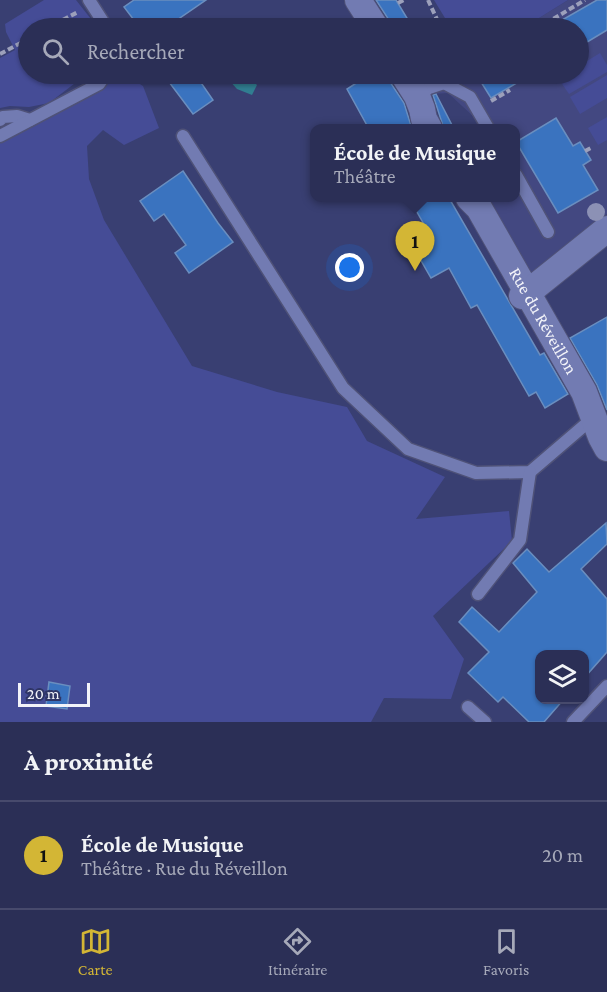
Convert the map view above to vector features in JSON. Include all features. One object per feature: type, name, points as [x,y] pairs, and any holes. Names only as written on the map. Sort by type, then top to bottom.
[{"type":"street","points":[[358,0],[370,18]]},
{"type":"street","points":[[409,84],[417,96],[426,124]]},
{"type":"street","name":"Rue du Réveillon","points":[[473,202],[479,208],[524,294],[584,392],[607,448]]},
{"type":"street","points":[[524,294],[607,229]]},
{"type":"lane","points":[[90,2],[100,18]]},
{"type":"lane","points":[[0,136],[99,84]]},
{"type":"lane","points":[[417,96],[441,84]]},
{"type":"lane","points":[[446,84],[470,97],[486,124]]},
{"type":"lane","points":[[0,120],[3,117],[17,116],[30,120]]},
{"type":"lane","points":[[183,136],[342,388],[408,449],[476,473],[530,472],[593,418]]},
{"type":"lane","points":[[520,182],[548,232]]},
{"type":"lane","points":[[478,594],[520,540],[530,472]]},
{"type":"lane","points":[[573,722],[607,686]]},
{"type":"lane","points":[[468,706],[485,722]]},
{"type":"path","points":[[398,3],[404,0]]},
{"type":"path","points":[[428,0],[436,18]]},
{"type":"path","points":[[555,18],[585,0]]},
{"type":"path","points":[[64,18],[90,2]]},
{"type":"path","points":[[0,54],[18,44]]},
{"type":"path","points":[[585,151],[591,148]]},
{"type":"shaded area","points":[[44,0],[76,0],[90,18],[18,18],[18,84],[74,84],[49,103],[29,107],[0,108],[0,58],[15,50],[6,32],[5,24]]},
{"type":"shaded area","points":[[434,0],[568,0],[539,18],[445,18]]},
{"type":"shaded area","points":[[568,0],[607,0],[607,214],[528,278],[484,202],[520,202],[520,124],[478,124],[475,118],[448,93],[421,93],[436,84],[589,84],[589,18],[539,18]]},
{"type":"shaded area","points":[[600,53],[607,65],[607,72],[589,82],[589,60]]},
{"type":"shaded area","points":[[607,75],[607,98],[580,114],[570,97]]},
{"type":"shaded area","points":[[102,84],[140,84],[143,86],[159,128],[124,145],[103,130],[87,146],[89,179],[104,220],[192,366],[277,392],[347,407],[367,441],[445,477],[416,519],[509,511],[512,541],[433,616],[464,659],[451,699],[384,698],[371,722],[0,722],[0,142]]},
{"type":"shaded area","points":[[232,84],[257,85],[252,95],[237,89]]},
{"type":"shaded area","points":[[562,84],[586,84],[569,94]]},
{"type":"shaded area","points":[[607,117],[607,140],[598,145],[588,128]]},
{"type":"building","points":[[134,0],[206,0],[180,18],[132,18],[124,7]]},
{"type":"building","points":[[376,0],[396,0],[407,18],[388,18]]},
{"type":"building","points":[[597,0],[607,0],[607,30],[589,41],[589,18],[566,18]]},
{"type":"building","points":[[170,84],[202,84],[213,100],[193,114]]},
{"type":"building","points":[[355,84],[391,84],[404,103],[410,124],[366,124],[347,89]]},
{"type":"building","points":[[482,84],[515,84],[491,98]]},
{"type":"building","points":[[436,94],[451,124],[442,124],[433,95]]},
{"type":"building","points":[[556,118],[573,146],[580,142],[591,160],[583,165],[598,190],[558,213],[520,149],[520,140]]},
{"type":"building","points":[[183,171],[233,242],[189,273],[175,253],[186,245],[164,214],[154,221],[140,201]]},
{"type":"building","points":[[411,202],[451,202],[540,355],[544,353],[568,394],[545,408],[536,392],[529,396],[477,305],[471,308],[449,268],[431,278],[412,245],[430,235]]},
{"type":"building","points":[[607,317],[607,410],[597,385],[570,338]]},
{"type":"building","points":[[606,523],[607,544],[581,569],[607,599],[607,652],[589,672],[589,650],[535,650],[535,704],[560,704],[544,722],[529,722],[503,697],[498,702],[468,673],[489,652],[459,622],[472,607],[499,632],[537,592],[513,563],[527,549],[549,572]]},
{"type":"building","points":[[49,682],[70,686],[67,709],[46,706]]},
{"type":"place","name":"École de Musique","points":[[415,271]]}]
